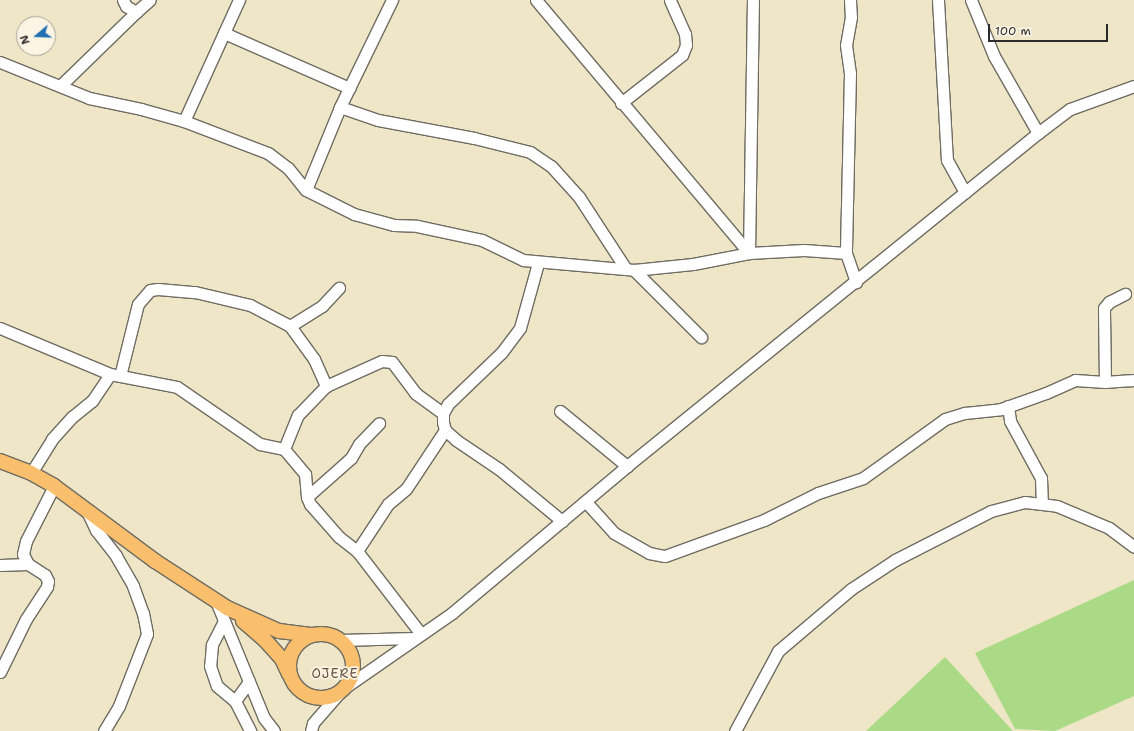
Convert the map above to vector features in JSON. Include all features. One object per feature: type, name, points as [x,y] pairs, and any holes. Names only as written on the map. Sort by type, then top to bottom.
[{"type":"main road","points":[[0,461],[31,473],[54,486],[222,610],[265,640],[282,660],[294,685],[310,697],[325,698],[343,689],[353,667],[352,657],[340,640],[321,634],[311,635],[279,631],[222,610]]},
{"type":"main road","points":[[290,676],[290,656],[298,643],[311,635]]},
{"type":"street","points":[[123,0],[126,6],[136,12]]},
{"type":"street","points":[[60,86],[150,0]]},
{"type":"street","points":[[184,121],[239,0]]},
{"type":"street","points":[[306,190],[340,107],[392,0]]},
{"type":"street","points":[[536,0],[749,253]]},
{"type":"street","points":[[622,103],[682,55],[686,45],[685,34],[670,0]]},
{"type":"street","points":[[749,253],[753,0]]},
{"type":"street","points":[[850,0],[851,17],[846,45],[850,73],[846,253],[856,282]]},
{"type":"street","points":[[938,0],[947,160],[965,192]]},
{"type":"street","points":[[971,0],[994,56],[1038,133]]},
{"type":"street","points":[[224,33],[349,88]]},
{"type":"street","points":[[0,62],[89,98],[141,108],[184,121],[268,153],[288,168],[306,190],[373,220],[417,226],[482,240],[523,260],[538,263],[630,269],[692,264],[749,253],[804,250],[846,253]]},
{"type":"street","points":[[311,731],[313,723],[343,689],[452,613],[627,466],[1038,133],[1070,109],[1134,86]]},
{"type":"street","points":[[340,107],[378,120],[474,138],[530,152],[551,166],[579,197],[630,269],[701,337]]},
{"type":"street","points":[[538,263],[520,328],[501,353],[448,404],[443,413],[446,430],[499,469],[562,521]]},
{"type":"street","points":[[290,326],[322,306],[339,288]]},
{"type":"street","points":[[31,473],[57,433],[92,401],[115,375],[134,313],[142,296],[150,290],[195,292],[224,298],[250,305],[290,326],[314,359],[326,386]]},
{"type":"street","points":[[1105,382],[1104,308],[1109,302],[1125,294]]},
{"type":"street","points":[[0,328],[115,375],[177,387],[260,444],[284,449],[305,474],[307,497],[321,518],[357,551],[417,636]]},
{"type":"street","points":[[284,449],[298,415],[326,386],[389,360],[415,393],[443,413]]},
{"type":"street","points":[[586,502],[614,533],[649,553],[665,556],[764,520],[818,493],[863,478],[945,419],[1008,406],[1075,380],[1105,382],[1134,380]]},
{"type":"street","points":[[1008,406],[1010,421],[1041,478],[1042,503]]},
{"type":"street","points":[[560,411],[627,466]]},
{"type":"street","points":[[307,497],[352,458],[359,444],[379,423]]},
{"type":"street","points":[[357,551],[388,504],[406,489],[446,430]]},
{"type":"street","points":[[0,672],[2,659],[26,619],[48,587],[48,581],[44,575],[28,564],[23,554],[26,541],[54,486]]},
{"type":"street","points":[[735,731],[778,651],[851,588],[895,560],[992,511],[1025,502],[1058,506],[1109,528],[1134,547]]},
{"type":"street","points":[[87,511],[96,530],[116,556],[133,586],[143,613],[147,634],[119,706],[104,731]]},
{"type":"street","points":[[0,566],[28,564]]},
{"type":"street","points":[[222,610],[264,718],[274,731]]},
{"type":"street","points":[[222,610],[212,645],[210,666],[217,686],[235,701],[250,731]]},
{"type":"street","points":[[340,640],[417,636]]},
{"type":"street","points":[[235,701],[249,682]]},
{"type":"green space","points":[[1134,580],[1134,696],[1055,731],[1015,729],[975,653]]},
{"type":"green space","points":[[945,657],[1013,731],[866,731]]},
{"type":"district","name":"OJERE","points":[[335,674]]}]
